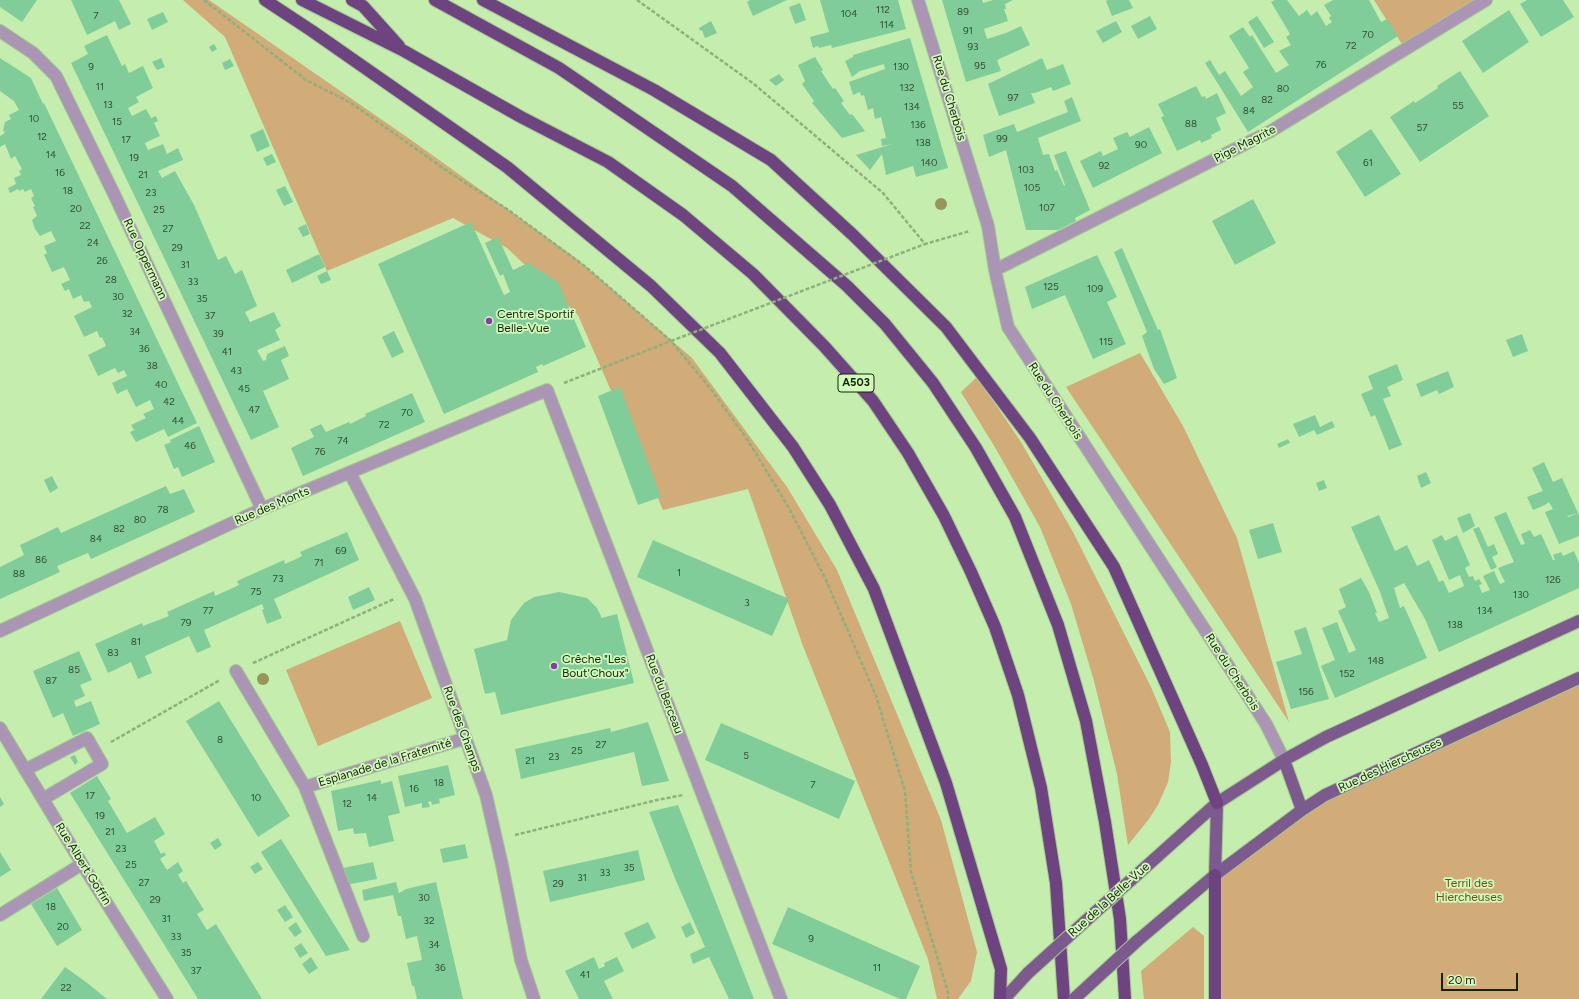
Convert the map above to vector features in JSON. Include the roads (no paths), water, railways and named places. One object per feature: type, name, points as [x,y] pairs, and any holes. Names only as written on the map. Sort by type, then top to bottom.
[{"type":"highway","points":[[265,0],[507,167],[651,286],[720,353],[793,447],[830,504],[874,588],[946,783],[1001,969],[1000,999]]},
{"type":"highway","name":"A503","points":[[302,0],[404,51],[521,117],[608,162],[683,216],[753,274],[824,346],[873,401],[908,453],[944,516],[995,627],[1018,696],[1041,788],[1056,883],[1064,999]]},
{"type":"highway","points":[[352,0],[363,6],[404,51]]},
{"type":"highway","points":[[435,0],[559,68],[732,186],[847,286],[885,324],[933,383],[976,448],[1015,517],[1058,625],[1086,721],[1105,822],[1120,919],[1125,999]]},
{"type":"highway","points":[[483,0],[654,90],[771,160],[853,235],[946,327],[1030,438],[1114,567],[1202,765],[1217,803]]},
{"type":"highway","points":[[1215,875],[1215,999]]},
{"type":"main road","points":[[1074,999],[1137,941],[1215,875],[1217,803],[1284,760],[1326,737],[1579,621]]},
{"type":"main road","name":"Rue des Hiercheuses","points":[[1215,875],[1325,794],[1579,678]]},
{"type":"main road","points":[[1284,760],[1302,810]]},
{"type":"main road","name":"Rue de la Belle-Vue","points":[[1004,999],[1028,973],[1217,803]]},
{"type":"street","name":"Rue du Cherbois","points":[[918,0],[988,226],[995,270],[1008,327],[1266,724],[1284,760]]},
{"type":"street","name":"Pige Magrite","points":[[995,270],[1271,131],[1486,0]]},
{"type":"street","name":"Rue Oppermann","points":[[0,31],[33,53],[56,76],[114,194],[262,509]]},
{"type":"street","name":"Rue des Monts","points":[[0,631],[262,509],[547,390]]},
{"type":"street","name":"Rue du Berceau","points":[[547,390],[781,999]]},
{"type":"street","name":"Rue des Champs","points":[[350,473],[415,599],[486,795],[521,960],[534,999]]},
{"type":"street","name":"Esplanade de la Fraternité","points":[[236,670],[305,787],[363,936]]},
{"type":"street","name":"Rue Albert Goffin","points":[[0,728],[82,864],[167,999]]},
{"type":"street","points":[[25,770],[87,738],[102,764],[43,799]]},
{"type":"street","name":"Esplanade de la Fraternité","points":[[305,787],[466,738]]},
{"type":"street","points":[[0,915],[82,864]]},
{"type":"place","name":"Centre Sportif Belle-Vue","points":[[489,321]]},
{"type":"place","name":"Crêche \"Les Bout'Choux\"","points":[[554,666]]},
{"type":"park label","name":"Terril des Hiercheuses","points":[[1469,890]]}]
